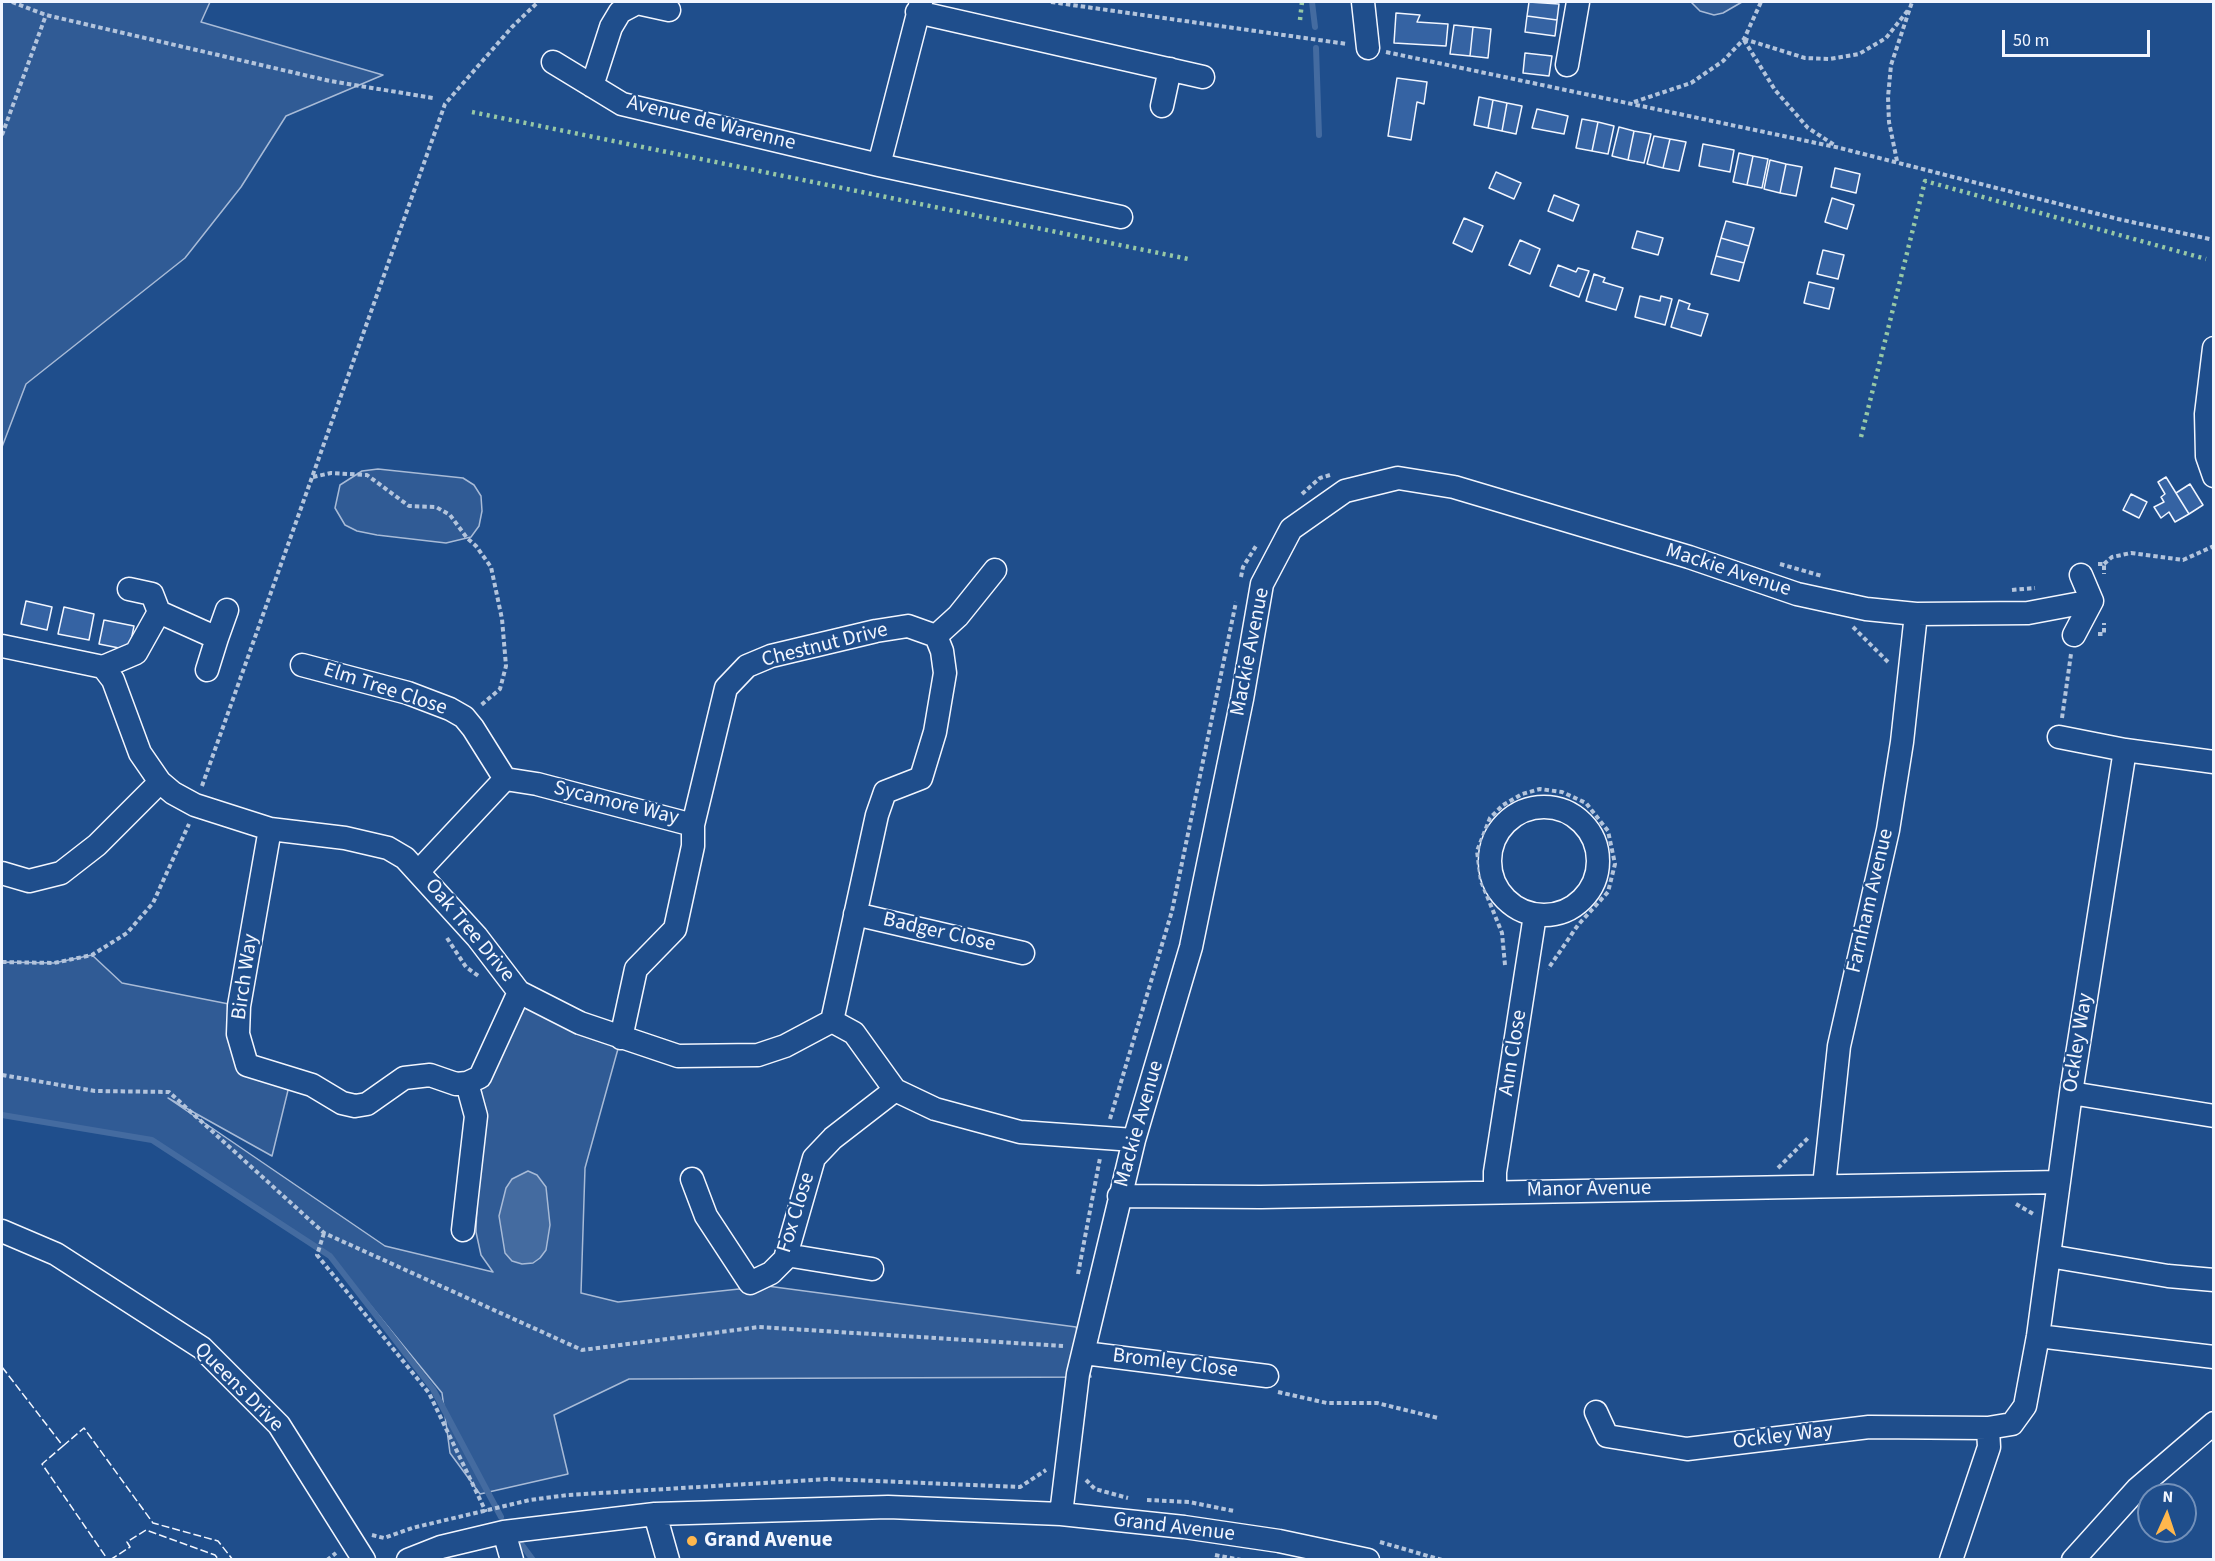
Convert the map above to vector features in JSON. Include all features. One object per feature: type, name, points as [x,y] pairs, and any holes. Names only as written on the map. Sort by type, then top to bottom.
[{"type":"street","points":[[1363,2],[1368,48]]},
{"type":"street","points":[[1567,65],[1578,2]]},
{"type":"street","points":[[592,86],[611,27],[620,12],[637,3],[669,10]]},
{"type":"street","points":[[879,165],[919,7],[1203,77]]},
{"type":"street","name":"Avenue de Warenne","points":[[553,62],[622,104],[879,165],[1120,217]]},
{"type":"street","points":[[1162,106],[1170,69]]},
{"type":"street","points":[[2214,348],[2206,414],[2207,456],[2214,476]]},
{"type":"street","name":"Mackie Avenue","points":[[1061,1514],[1078,1374],[1072,1352],[1191,947],[1240,710],[1262,584],[1291,528],[1345,491],[1398,478],[1454,487],[1689,557],[1797,594],[1866,609],[1916,614],[2028,613],[2098,606]]},
{"type":"street","points":[[936,636],[958,616],[995,570]]},
{"type":"street","points":[[2074,635],[2098,606],[2088,570]]},
{"type":"street","points":[[129,589],[152,594],[159,612],[217,638]]},
{"type":"street","points":[[207,670],[227,610]]},
{"type":"street","points":[[2,646],[103,667],[135,653],[159,612]]},
{"type":"street","name":"Farnham Avenue","points":[[1824,1186],[1839,1046],[1888,830],[1905,721],[1916,614]]},
{"type":"street","name":"Chestnut Drive","points":[[693,825],[726,688],[747,666],[771,656],[876,631],[908,626],[936,636]]},
{"type":"street","name":"Badger Close","points":[[832,1021],[867,850],[885,792],[921,778],[935,732],[945,673],[942,651],[936,636]]},
{"type":"street","name":"Elm Tree Close","points":[[302,664],[408,693],[464,717],[505,780]]},
{"type":"street","name":"Oak Tree Drive","points":[[103,667],[113,680],[140,753],[160,782],[173,793],[195,805],[270,829],[345,838],[388,848],[405,858],[418,872],[477,937],[519,992],[580,1023],[678,1056],[758,1055],[785,1046],[832,1021]]},
{"type":"street","points":[[2060,731],[2125,750],[2214,762]]},
{"type":"street","name":"Ockley Way","points":[[1596,1412],[1607,1436],[1687,1449],[1869,1427],[1988,1428],[2012,1424],[2025,1406],[2038,1336],[2071,1093],[2125,750]]},
{"type":"street","points":[[418,872],[505,780]]},
{"type":"street","name":"Sycamore Way","points":[[505,780],[537,784],[693,825],[693,846],[675,929],[636,969],[621,1038]]},
{"type":"street","points":[[2,873],[29,881],[61,873],[97,845],[160,782]]},
{"type":"street","points":[[1550,807],[1568,812],[1582,822],[1593,836],[1598,852],[1598,869],[1593,886],[1583,900],[1569,910],[1553,915],[1535,915],[1518,909],[1503,898],[1493,882],[1489,863],[1492,845],[1500,828],[1523,812],[1550,807]]},
{"type":"street","name":"Birch Way","points":[[270,829],[240,1006],[238,1034],[247,1065],[312,1085],[342,1103],[355,1106],[367,1104],[404,1078],[430,1075],[456,1084],[467,1083]]},
{"type":"street","name":"Badger Close","points":[[855,914],[1023,952]]},
{"type":"street","name":"Ann Close","points":[[1496,1192],[1495,1172],[1535,915]]},
{"type":"street","points":[[463,1230],[476,1116],[467,1083],[480,1077],[519,992]]},
{"type":"street","points":[[832,1021],[854,1033],[895,1090],[935,1109],[1020,1132],[1134,1140]]},
{"type":"street","name":"Fox Close","points":[[692,1179],[706,1216],[750,1283],[771,1274],[786,1255],[814,1158],[833,1138],[895,1090]]},
{"type":"street","points":[[2071,1093],[2214,1116]]},
{"type":"street","name":"Manor Avenue","points":[[1119,1196],[1262,1197],[2059,1182]]},
{"type":"street","name":"Queens Drive","points":[[2,1231],[56,1254],[202,1348],[279,1425],[359,1551]]},
{"type":"street","points":[[786,1255],[872,1269]]},
{"type":"street","points":[[2049,1256],[2168,1276],[2214,1280]]},
{"type":"street","points":[[2038,1336],[2214,1357]]},
{"type":"street","name":"Bromley Close","points":[[1072,1352],[1267,1376]]},
{"type":"street","points":[[2073,1560],[2137,1489],[2214,1423]]},
{"type":"street","points":[[1951,1560],[1989,1446],[1988,1428]]},
{"type":"street","name":"Grand Avenue","points":[[408,1560],[441,1547],[504,1532],[655,1514],[888,1507],[1061,1514],[1279,1541],[1368,1560]]},
{"type":"street","points":[[655,1514],[668,1560]]},
{"type":"street","points":[[504,1532],[512,1560]]},
{"type":"path","points":[[12,2],[46,15],[330,81],[433,98]]},
{"type":"path","points":[[2,962],[54,963],[92,955],[127,933],[153,903],[181,846],[445,104],[512,27],[538,2]]},
{"type":"path","points":[[1051,2],[1368,48],[1632,102],[1840,148],[2118,219],[2214,240]]},
{"type":"path","points":[[1632,102],[1691,83],[1723,61],[1744,39],[1761,2]]},
{"type":"path","points":[[1897,162],[1889,122],[1888,97],[1891,65],[1912,2]]},
{"type":"path","points":[[1744,39],[1804,58],[1830,59],[1859,54],[1886,38],[1909,9]]},
{"type":"path","points":[[2,135],[46,15]]},
{"type":"path","points":[[1744,39],[1775,90],[1808,128],[1840,148]]},
{"type":"path","points":[[1296,499],[1320,478],[1341,471]]},
{"type":"path","points":[[312,477],[331,473],[367,476],[409,506],[436,507],[450,514],[491,567],[502,619],[506,666],[500,689],[464,717]]},
{"type":"path","points":[[1241,578],[1243,567],[1261,539]]},
{"type":"path","points":[[2088,570],[2104,564],[2112,557],[2131,553],[2182,560],[2214,546]]},
{"type":"path","points":[[1768,561],[1825,577]]},
{"type":"path","points":[[2104,564],[2104,576]]},
{"type":"path","points":[[2007,591],[2041,588]]},
{"type":"path","points":[[1077,1281],[1104,1139],[1172,911],[1236,601]]},
{"type":"path","points":[[2060,731],[2074,635],[2104,634],[2098,606]]},
{"type":"path","points":[[1852,625],[1896,670]]},
{"type":"path","points":[[442,930],[466,967],[482,978]]},
{"type":"path","points":[[2,1075],[95,1091],[169,1092],[324,1233],[582,1350],[759,1327],[1072,1352],[1068,1336]]},
{"type":"path","points":[[1768,1187],[1771,1174],[1811,1136]]},
{"type":"path","points":[[2009,1200],[2038,1217]]},
{"type":"path","points":[[324,1233],[316,1255],[429,1394],[486,1511]]},
{"type":"path","points":[[1045,1470],[1049,1462]]},
{"type":"path","points":[[330,1548],[329,1558],[359,1551],[370,1535],[384,1538],[412,1528],[530,1500]]},
{"type":"path","points":[[1208,1554],[1241,1560]]},
{"type":"shaded area","points":[[2,2],[210,2],[201,22],[383,75],[286,116],[241,187],[185,258],[26,384],[2,447]]},
{"type":"shaded area","points":[[1691,2],[1742,2],[1723,13],[1714,15],[1700,11]]},
{"type":"shaded area","points":[[378,469],[463,478],[474,485],[481,496],[482,511],[479,526],[471,537],[446,543],[377,535],[357,531],[345,525],[335,508],[340,485],[362,471]]},
{"type":"shaded area","points":[[92,955],[122,983],[239,1006],[241,1050],[291,1078],[272,1156],[168,1098],[385,1246],[493,1272],[481,1255],[476,1232],[478,1175],[485,1129],[480,1077],[519,992],[621,1038],[585,1168],[581,1293],[618,1302],[767,1286],[1076,1327],[1091,1377],[629,1379],[554,1415],[568,1474],[480,1494],[450,1453],[442,1393],[330,1256],[152,1140],[2,1115],[2,962],[54,963]]},
{"type":"shaded area","points":[[528,1171],[537,1175],[546,1187],[550,1225],[546,1250],[533,1263],[522,1264],[512,1261],[505,1253],[499,1216],[506,1188],[512,1179]]},
{"type":"building","points":[[1529,2],[1559,4],[1557,20],[1527,16]]},
{"type":"building","points":[[1396,13],[1420,15],[1417,22],[1448,24],[1446,46],[1394,43]]},
{"type":"building","points":[[1527,16],[1557,20],[1555,36],[1525,32]]},
{"type":"building","points":[[1454,25],[1473,27],[1470,56],[1450,54]]},
{"type":"building","points":[[1473,27],[1491,29],[1488,58],[1470,56]]},
{"type":"building","points":[[1525,53],[1552,56],[1549,76],[1523,73]]},
{"type":"building","points":[[1397,78],[1427,82],[1424,104],[1417,102],[1411,140],[1388,136]]},
{"type":"building","points":[[1479,97],[1493,100],[1488,128],[1474,125]]},
{"type":"building","points":[[1493,100],[1507,103],[1502,131],[1488,128]]},
{"type":"building","points":[[1507,103],[1522,106],[1516,134],[1502,131]]},
{"type":"building","points":[[1537,109],[1568,116],[1564,134],[1532,128]]},
{"type":"building","points":[[1582,119],[1598,122],[1592,151],[1576,148]]},
{"type":"building","points":[[1598,122],[1614,126],[1608,154],[1592,151]]},
{"type":"building","points":[[1619,127],[1634,131],[1628,160],[1612,156]]},
{"type":"building","points":[[1634,131],[1651,134],[1644,163],[1628,160]]},
{"type":"building","points":[[1654,136],[1670,139],[1663,168],[1647,164]]},
{"type":"building","points":[[1670,139],[1686,142],[1679,171],[1663,168]]},
{"type":"building","points":[[1703,144],[1734,150],[1730,172],[1699,166]]},
{"type":"building","points":[[1739,153],[1753,156],[1747,185],[1733,182]]},
{"type":"building","points":[[1753,156],[1768,159],[1762,188],[1747,185]]},
{"type":"building","points":[[1770,160],[1786,164],[1780,193],[1764,189]]},
{"type":"building","points":[[1786,164],[1802,167],[1796,196],[1780,193]]},
{"type":"building","points":[[1835,168],[1860,174],[1856,193],[1831,187]]},
{"type":"building","points":[[1496,172],[1521,183],[1514,199],[1489,188]]},
{"type":"building","points":[[1554,195],[1579,205],[1573,221],[1548,211]]},
{"type":"building","points":[[1832,198],[1854,205],[1847,229],[1825,222]]},
{"type":"building","points":[[1464,218],[1483,226],[1472,252],[1453,243]]},
{"type":"building","points":[[1726,221],[1754,228],[1749,246],[1721,238]]},
{"type":"building","points":[[1637,231],[1663,238],[1658,255],[1632,248]]},
{"type":"building","points":[[1721,238],[1749,246],[1744,263],[1716,256]]},
{"type":"building","points":[[1520,240],[1540,249],[1530,274],[1509,265]]},
{"type":"building","points":[[1823,250],[1844,255],[1838,279],[1817,274]]},
{"type":"building","points":[[1716,256],[1744,263],[1739,281],[1711,274]]},
{"type":"building","points":[[1558,265],[1576,272],[1578,268],[1589,271],[1579,297],[1550,286]]},
{"type":"building","points":[[1594,274],[1605,278],[1603,282],[1623,288],[1616,310],[1586,301]]},
{"type":"building","points":[[1809,282],[1834,288],[1829,309],[1804,303]]},
{"type":"building","points":[[1640,296],[1660,301],[1661,296],[1672,299],[1665,325],[1635,317]]},
{"type":"building","points":[[1679,300],[1690,304],[1688,309],[1708,314],[1701,336],[1671,327]]},
{"type":"building","points":[[2166,477],[2189,514],[2175,522],[2169,512],[2161,518],[2154,507],[2164,502],[2161,497],[2165,494],[2158,482]]},
{"type":"building","points":[[2190,484],[2203,505],[2189,514],[2176,493]]},
{"type":"building","points":[[2131,494],[2147,502],[2139,518],[2123,510]]},
{"type":"building","points":[[26,601],[52,607],[47,630],[21,624]]},
{"type":"building","points":[[64,607],[94,614],[89,640],[58,634]]},
{"type":"building","points":[[104,620],[134,626],[129,650],[99,644]]},
{"type":"waterway","points":[[1312,2],[1315,27]]},
{"type":"waterway","points":[[1316,48],[1319,135]]},
{"type":"waterway","points":[[2,1115],[152,1140],[330,1256],[433,1389],[501,1517]]},
{"type":"waterway","points":[[522,1545],[533,1560]]},
{"type":"hedge","points":[[1300,20],[1302,2]]},
{"type":"hedge","points":[[472,112],[1188,259]]},
{"type":"hedge","points":[[1861,437],[1925,181],[2206,259]]},
{"type":"fence","points":[[2,1367],[63,1446],[42,1464],[108,1560]]},
{"type":"fence","points":[[63,1446],[84,1428],[153,1523],[218,1541],[233,1560]]},
{"type":"fence","points":[[110,1560],[130,1547],[127,1542],[146,1530],[215,1555],[219,1560]]},
{"type":"place","name":"Grand Avenue","points":[[692,1541]]}]
